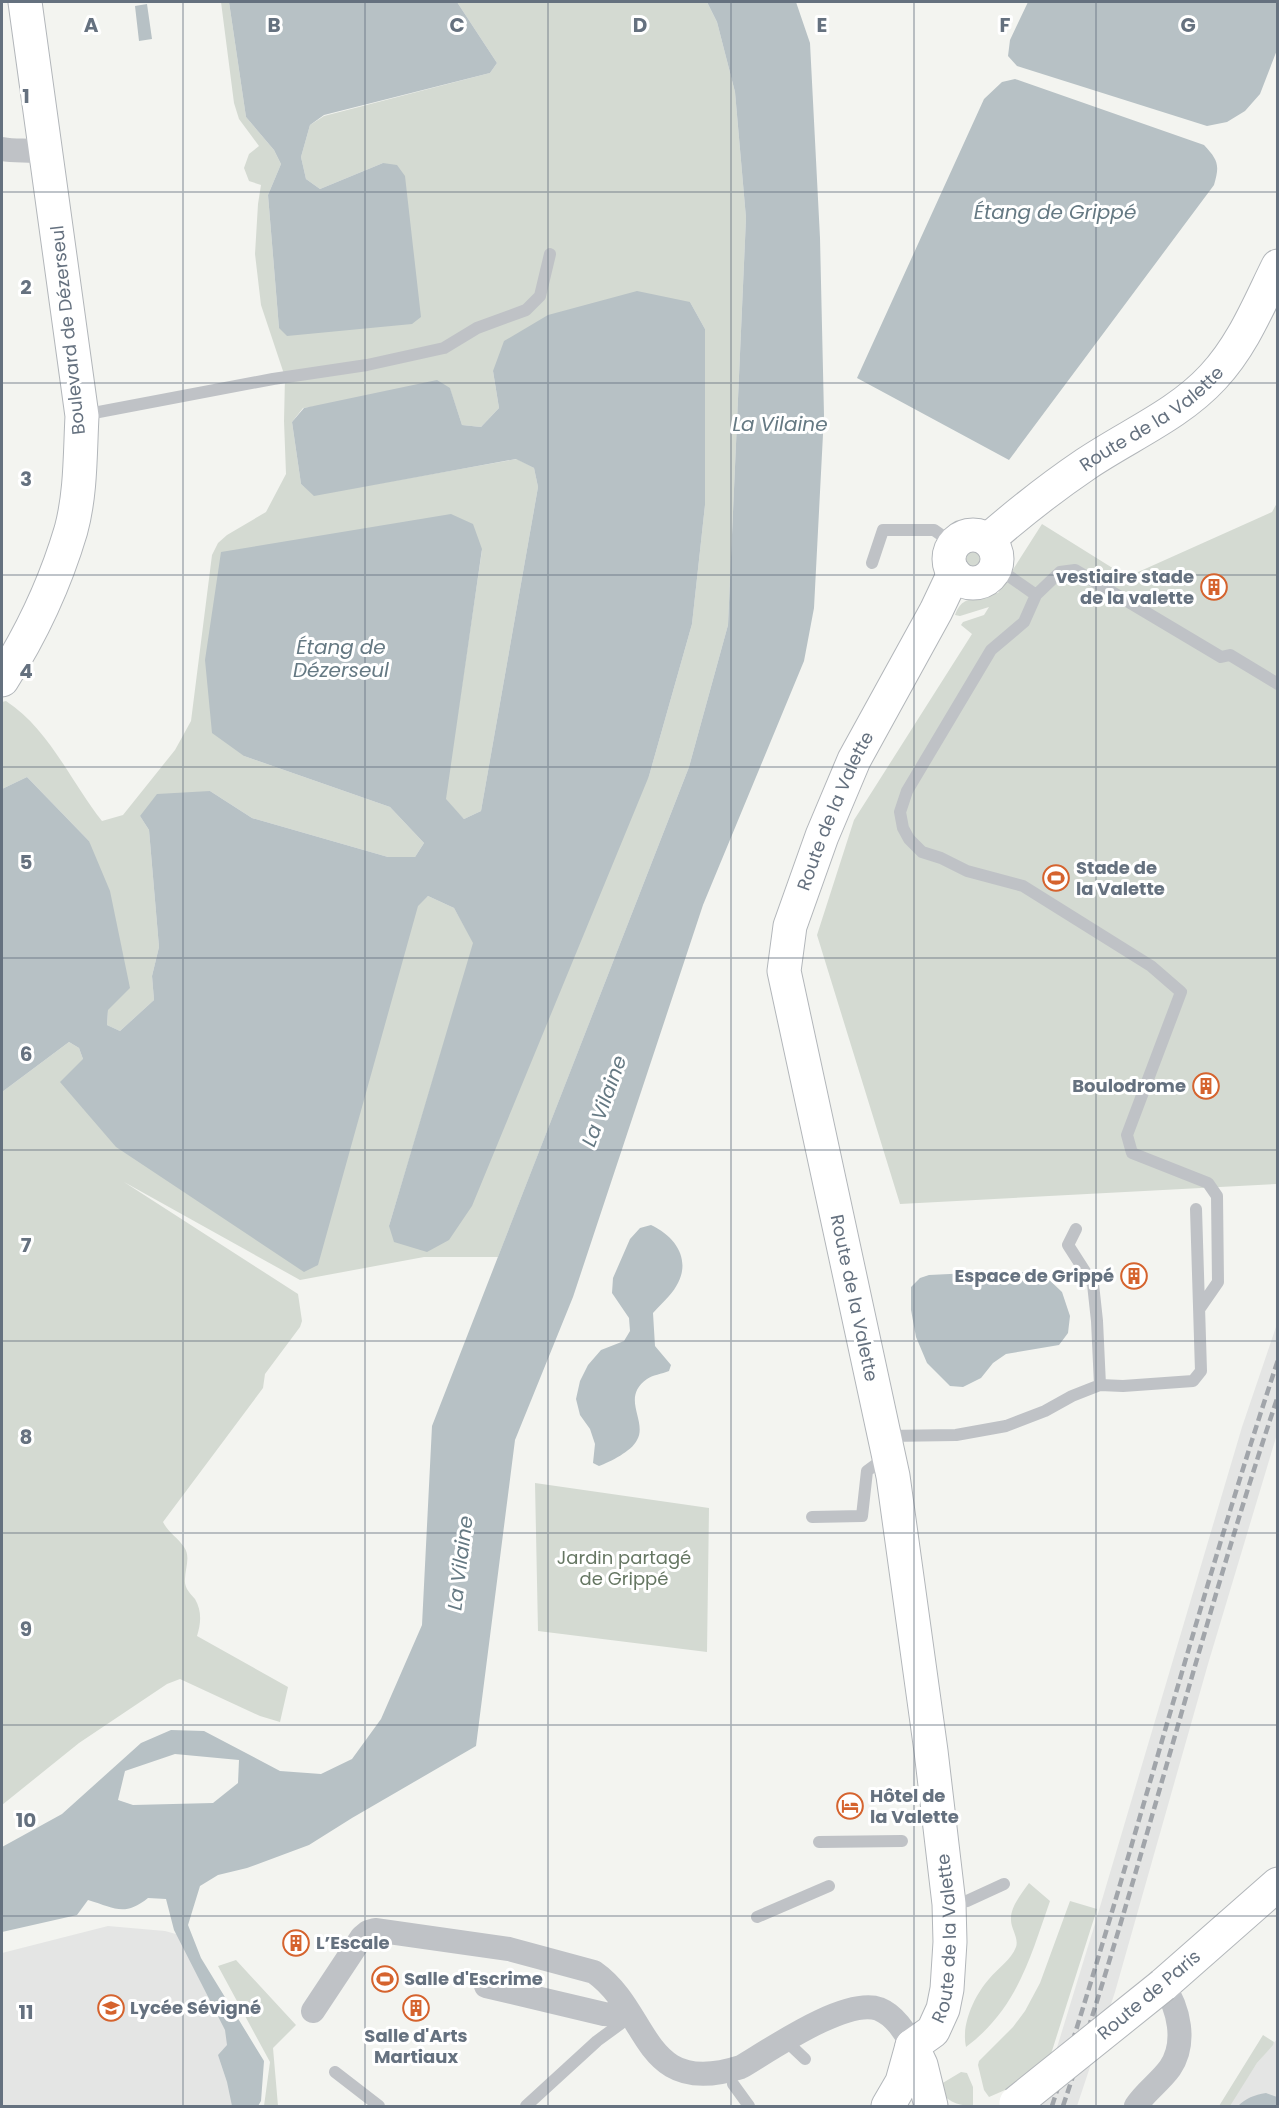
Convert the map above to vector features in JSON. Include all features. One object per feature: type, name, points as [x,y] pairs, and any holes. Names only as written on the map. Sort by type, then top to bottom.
[{"type":"street","name":"Boulevard de Dézerseul","points":[[2,680],[40,616],[71,529],[80,472],[81,416],[26,2]]},
{"type":"street","points":[[2,149],[46,153]]},
{"type":"street","name":"Route de la Valette","points":[[992,553],[1014,518],[1086,464],[1175,410],[1214,376],[1242,339],[1278,267]]},
{"type":"street","points":[[969,535],[978,535],[992,553],[992,574],[985,580],[975,583],[967,582],[954,559],[969,535]]},
{"type":"street","name":"Route de la Valette","points":[[912,2046],[933,2031],[943,2009],[947,1989],[950,1942],[949,1904],[929,1740],[886,1446],[784,971],[790,926],[822,836],[854,760],[936,611],[954,559]]},
{"type":"street","name":"Route de Paris","points":[[1012,2105],[1165,1988],[1278,1884]]},
{"type":"street","points":[[313,2011],[362,1937],[375,1930],[509,1949],[594,1972],[606,1980],[644,2038],[660,2057],[672,2066],[687,2072],[724,2073],[741,2067],[834,2014],[845,2010],[878,2009],[907,2035],[921,2065],[931,2106],[908,2102],[890,2106]]},
{"type":"street","points":[[486,1986],[604,2014],[631,2016]]},
{"type":"street","points":[[1136,2106],[1170,2068],[1179,2048],[1181,2032],[1171,1996],[1165,1988]]},
{"type":"street","points":[[890,2106],[902,2082],[912,2046]]},
{"type":"lane","points":[[81,416],[273,379],[367,365],[444,348],[477,328],[526,310],[540,297],[550,254]]},
{"type":"lane","points":[[872,563],[883,530],[934,530],[954,559]]},
{"type":"lane","points":[[992,553],[1036,595]]},
{"type":"lane","points":[[1200,1308],[1218,1282],[1217,1196],[1208,1183],[1132,1153],[1127,1135],[1180,992],[1151,966],[1023,886],[967,871],[941,858],[922,852],[909,839],[903,828],[900,812],[908,791],[991,650],[1023,622],[1036,595],[1060,572],[1075,570],[1221,657],[1230,655],[1278,684]]},
{"type":"lane","points":[[812,1516],[862,1516],[867,1471],[886,1446],[1006,1426],[1046,1412],[1072,1396],[1100,1386],[1193,1381],[1201,1371],[1196,1209]]},
{"type":"lane","points":[[1076,1229],[1068,1245],[1093,1284],[1100,1386]]},
{"type":"lane","points":[[819,1842],[902,1841]]},
{"type":"lane","points":[[949,1904],[967,1901],[1004,1884]]},
{"type":"lane","points":[[757,1917],[830,1886]]},
{"type":"lane","points":[[526,2106],[597,2041],[631,2016]]},
{"type":"lane","points":[[786,2041],[805,2059]]},
{"type":"lane","points":[[336,2072],[379,2106]]},
{"type":"lane","points":[[733,2084],[749,2106]]},
{"type":"shaded area","points":[[1277,1324],[1277,1434],[1208,1664],[1115,1992],[1077,2106],[1039,2106],[1242,1427]]},
{"type":"shaded area","name":"Lycée Sévigné","points":[[108,1926],[165,1931],[183,1936],[249,2063],[248,2106],[2,2106],[2,1953]]},
{"type":"shaded area","points":[[1277,2039],[1277,2106],[1229,2106],[1257,2063]]},
{"type":"green space","points":[[221,2],[229,2],[246,117],[274,150],[281,164],[268,195],[279,328],[383,163],[320,189],[306,179],[301,157],[310,125],[324,116],[490,73],[497,63],[457,2],[707,2],[717,22],[735,92],[746,218],[728,625],[689,767],[498,1257],[424,1257],[300,1280],[124,1182],[298,1294],[302,1321],[300,1327],[265,1374],[263,1388],[163,1522],[186,1551],[185,1585],[195,1599],[200,1613],[197,1636],[288,1687],[280,1722],[260,1716],[180,1679],[167,1684],[79,1743],[2,1805],[2,1092],[69,1042],[79,1048],[83,1059],[417,906],[428,896],[454,908],[474,943],[389,1226],[649,776],[692,624],[705,505],[705,329],[690,302],[493,371],[499,408],[481,427],[462,425],[450,389],[303,408],[292,422],[301,484],[314,495],[517,459],[534,468],[538,487],[481,811],[464,819],[445,799],[482,550],[244,756],[390,807],[424,843],[415,857],[388,857],[252,818],[210,791],[140,816],[149,830],[159,947],[152,976],[154,1000],[120,1031],[107,1025],[108,1010],[89,841],[27,777],[2,789],[2,702],[6,701],[35,726],[102,821],[123,815],[175,750],[191,721],[212,555],[218,543],[227,535],[266,512],[286,474],[285,377],[261,305],[255,254],[261,185],[249,181],[244,168],[249,154],[259,146],[239,119],[234,103]]},
{"type":"green space","name":"Stade de la Valette","points":[[1277,503],[1277,1184],[900,1204],[817,935],[854,820],[972,634],[961,625],[963,622],[984,615],[989,607],[960,616],[955,615],[957,611],[966,601],[998,593],[1042,524],[1127,577],[1272,512]]},
{"type":"green space","points":[[967,541],[974,542],[986,551],[987,556],[984,568],[968,576],[954,559],[957,550]]},
{"type":"green space","name":"Jardin partagé de Grippé","points":[[535,1483],[709,1508],[707,1652],[538,1631]]},
{"type":"green space","points":[[1029,1883],[1050,1901],[1028,1962],[1010,1999],[998,2016],[966,2047],[965,2029],[974,2002],[1016,1947],[1011,1923],[1012,1910]]},
{"type":"green space","points":[[1070,1901],[1097,1909],[1051,2054],[1012,2087],[989,2097],[984,2090],[979,2061],[1013,2027],[1025,2011],[1040,1983]]},
{"type":"green space","points":[[236,1960],[296,2025],[273,2048],[278,2106],[264,2106],[270,2062],[218,1966]]},
{"type":"green space","points":[[1263,2035],[1274,2042],[1273,2045],[1257,2063],[1230,2106],[1219,2106]]},
{"type":"green space","points":[[961,2072],[967,2073],[973,2087],[973,2106],[961,2105],[952,2101],[936,2087]]},
{"type":"water","points":[[229,2],[457,2],[497,63],[490,73],[324,115],[310,125],[301,157],[306,179],[320,189],[383,163],[397,165],[405,176],[421,317],[412,324],[287,336],[279,328],[268,195],[281,164],[274,150],[246,117]]},
{"type":"water","name":"La Vilaine","points":[[707,2],[796,2],[810,43],[820,238],[824,415],[814,608],[804,661],[703,905],[573,1297],[515,1440],[476,1746],[309,1845],[247,1868],[218,1875],[200,1886],[188,1925],[201,1958],[264,2061],[261,2101],[258,2106],[232,2106],[218,2055],[227,2045],[225,2030],[174,1930],[166,1899],[148,1898],[126,1909],[113,1908],[88,1900],[77,1915],[2,1932],[2,1847],[62,1814],[141,1743],[171,1730],[204,1731],[280,1771],[321,1774],[352,1759],[381,1719],[422,1625],[432,1426],[689,767],[728,625],[746,218],[735,92],[717,22]],"holes":[[[175,1754],[239,1760],[238,1783],[213,1803],[133,1805],[118,1800],[125,1771]]]},
{"type":"water","points":[[1028,2],[1277,2],[1277,50],[1260,94],[1245,111],[1227,122],[1207,126],[1017,66],[1008,56],[1010,40]]},
{"type":"water","points":[[147,4],[152,39],[139,41],[135,6]]},
{"type":"water","name":"Étang de Grippé","points":[[1015,79],[1204,145],[1215,159],[1217,172],[1214,185],[1009,460],[857,378],[984,99],[1002,82]]},
{"type":"water","name":"Étang de Dézerseul","points":[[637,291],[690,302],[705,329],[705,505],[692,624],[649,776],[472,1206],[449,1240],[427,1252],[394,1242],[389,1226],[473,943],[454,908],[428,896],[418,906],[318,1265],[304,1272],[116,1147],[60,1082],[83,1059],[79,1048],[69,1042],[2,1092],[2,789],[27,777],[89,841],[110,891],[130,988],[108,1010],[107,1025],[120,1031],[154,1000],[152,976],[159,947],[149,830],[140,816],[157,794],[210,791],[252,818],[388,857],[415,857],[424,843],[390,807],[244,756],[212,733],[205,660],[221,552],[451,514],[473,524],[482,549],[446,799],[464,819],[481,811],[538,487],[534,468],[516,459],[314,496],[301,484],[292,422],[304,408],[437,380],[450,388],[462,425],[481,427],[499,408],[493,371],[504,341],[548,315]]},
{"type":"water","points":[[651,1225],[670,1238],[681,1256],[681,1275],[677,1286],[653,1313],[655,1346],[671,1365],[669,1371],[652,1376],[639,1386],[635,1402],[639,1425],[637,1440],[620,1456],[599,1466],[593,1463],[595,1444],[590,1429],[580,1415],[576,1399],[580,1381],[588,1365],[601,1350],[624,1341],[630,1331],[629,1318],[612,1293],[613,1278],[630,1239],[640,1228]]},
{"type":"water","points":[[1012,1271],[1044,1275],[1062,1292],[1070,1316],[1068,1333],[1059,1345],[1006,1354],[993,1363],[981,1378],[963,1387],[950,1386],[927,1363],[916,1337],[911,1310],[911,1287],[920,1278],[929,1275]]},
{"type":"water","points":[[1266,2093],[1277,2097],[1277,2106],[1238,2106],[1250,2097]]},
{"type":"railway","points":[[1052,2106],[1110,1920],[1219,1546],[1278,1360]]},
{"type":"railway","points":[[1063,2106],[1119,1929],[1222,1573],[1278,1396]]},
{"type":"place","name":"vestiaire stade de la valette","points":[[1214,587]]},
{"type":"place","name":"Stade de la Valette","points":[[1056,878]]},
{"type":"place","name":"Boulodrome","points":[[1206,1086]]},
{"type":"place","name":"Espace de Grippé","points":[[1134,1276]]},
{"type":"place","name":"Hôtel de la Valette","points":[[850,1806]]},
{"type":"place","name":"L’Escale","points":[[296,1943]]},
{"type":"place","name":"Salle d'Escrime","points":[[385,1979]]},
{"type":"place","name":"Lycée Sévigné","points":[[111,2008]]},
{"type":"place","name":"Salle d'Arts Martiaux","points":[[416,2008]]}]
